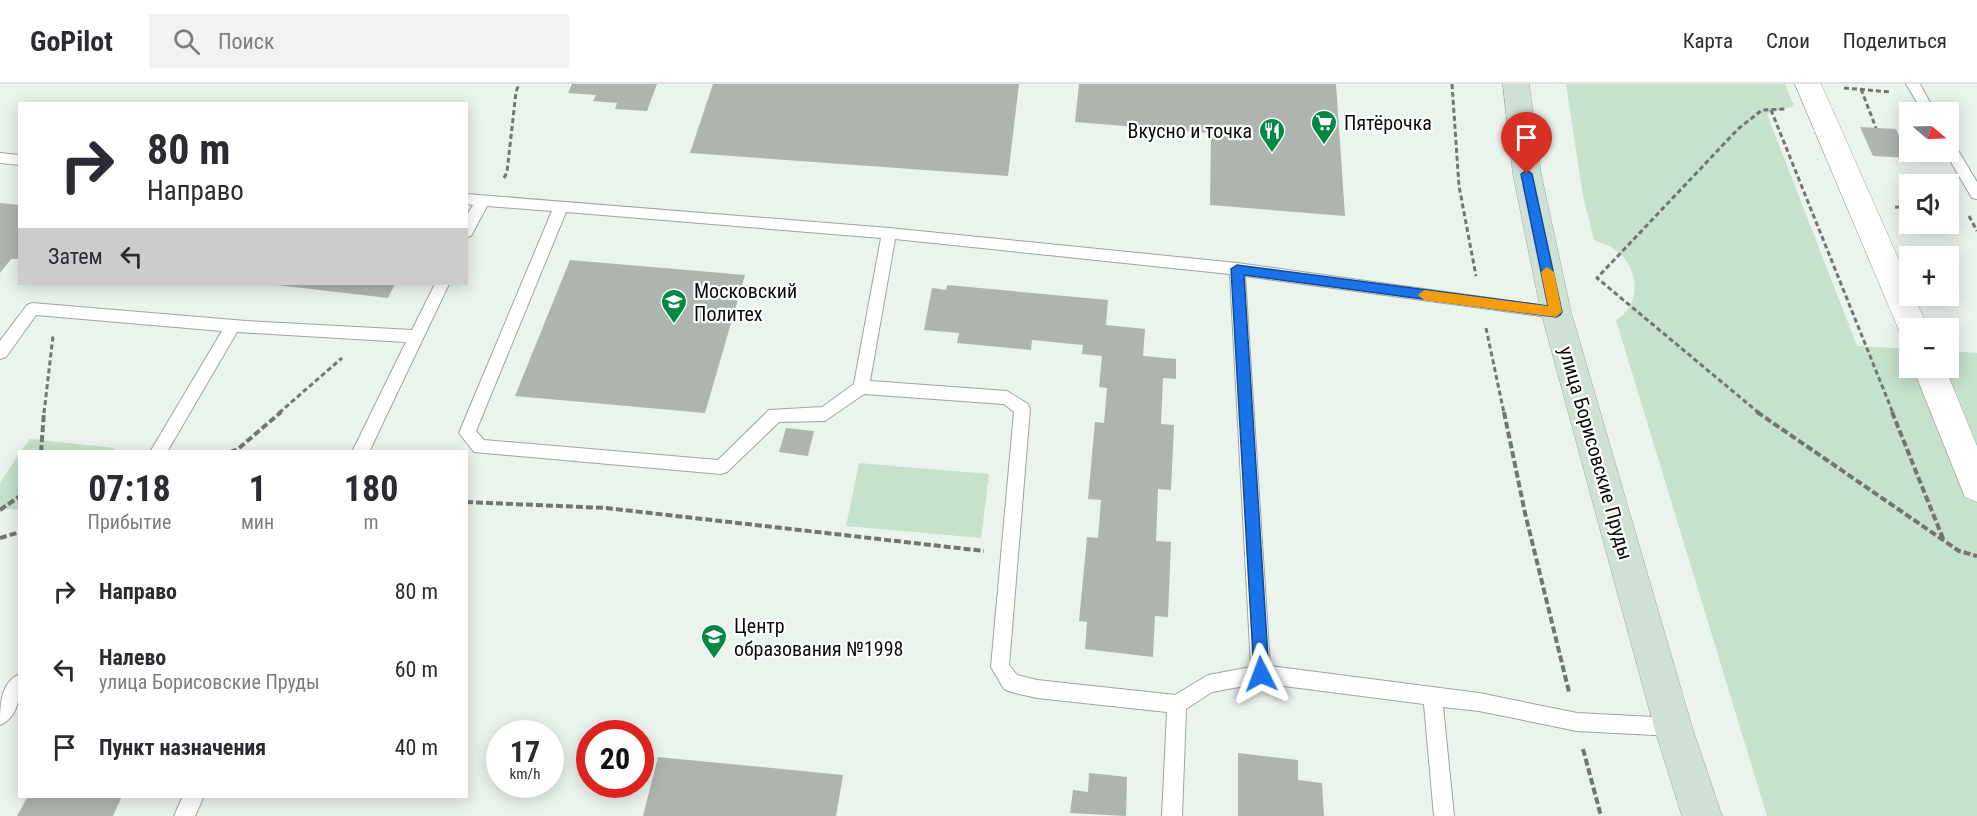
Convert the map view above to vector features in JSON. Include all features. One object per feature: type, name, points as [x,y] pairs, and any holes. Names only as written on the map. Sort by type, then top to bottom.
[{"type":"main road","name":"улица Борисовские Пруды","points":[[1516,84],[1527,174],[1556,312],[1673,727],[1702,816]]},
{"type":"street","points":[[1813,97],[1909,318]]},
{"type":"street","points":[[1933,378],[1977,487]]},
{"type":"lane","points":[[1913,84],[1923,102]]},
{"type":"lane","points":[[0,158],[18,160]]},
{"type":"lane","points":[[1958,162],[1977,194]]},
{"type":"lane","points":[[468,227],[480,200],[889,233],[1237,269],[1556,312]]},
{"type":"lane","points":[[561,207],[467,433],[480,447],[722,467],[776,415],[825,414],[861,387],[1007,398],[1022,409],[1000,667],[1011,683],[1037,689],[1177,704],[1208,684],[1261,674],[1479,702],[1576,722],[1673,727]]},
{"type":"lane","points":[[861,387],[889,233]]},
{"type":"lane","points":[[1237,269],[1261,674]]},
{"type":"lane","points":[[361,450],[442,285]]},
{"type":"lane","points":[[0,353],[32,309],[233,326],[417,336]]},
{"type":"lane","points":[[159,450],[233,326]]},
{"type":"lane","points":[[0,716],[18,686]]},
{"type":"lane","points":[[1433,696],[1444,816]]},
{"type":"lane","points":[[1172,816],[1177,704]]},
{"type":"lane","points":[[184,816],[193,798]]},
{"type":"path","points":[[480,200],[507,172],[516,92],[519,84]]},
{"type":"path","points":[[1452,84],[1460,186],[1481,303],[1525,513],[1601,816]]},
{"type":"path","points":[[1861,89],[1876,128]]},
{"type":"path","points":[[1813,97],[1771,110],[1762,110],[1738,129],[1597,278],[1756,411],[1959,551],[1977,556]]},
{"type":"path","points":[[1771,110],[1944,541]]},
{"type":"path","points":[[41,450],[48,368],[58,312]]},
{"type":"path","points":[[235,450],[369,334]]},
{"type":"path","points":[[0,510],[18,497]]},
{"type":"path","points":[[468,502],[606,508],[1008,554]]},
{"type":"path","points":[[0,538],[18,533]]},
{"type":"green space","points":[[1566,84],[1785,84],[1794,106],[1767,114],[1857,346],[1899,348],[1899,378],[1959,378],[1959,352],[1977,353],[1977,816],[1767,816],[1616,320],[1631,304],[1634,294],[1632,273],[1628,263],[1620,254],[1609,246],[1594,240],[1583,196]]},
{"type":"green space","points":[[30,439],[115,448],[114,450],[22,450]]},
{"type":"green space","points":[[18,456],[18,510],[0,508],[0,483]]},
{"type":"green space","points":[[859,463],[989,474],[981,538],[846,526]]},
{"type":"building","points":[[572,84],[657,84],[647,111],[615,109],[617,103],[593,101],[596,95],[568,93]]},
{"type":"building","points":[[713,84],[1019,84],[1008,176],[690,153]]},
{"type":"building","points":[[1079,84],[1336,84],[1345,216],[1210,205],[1211,133],[1075,122]]},
{"type":"building","points":[[1860,127],[1896,129],[1899,136],[1899,157],[1873,156]]},
{"type":"building","points":[[0,203],[18,205],[18,259],[11,259],[0,273]]},
{"type":"building","points":[[570,260],[745,275],[705,413],[515,396]]},
{"type":"building","points":[[277,285],[394,285],[388,298]]},
{"type":"building","points":[[947,285],[1108,300],[1106,325],[1145,329],[1143,356],[1176,359],[1176,379],[1163,378],[1161,424],[1174,425],[1171,490],[1158,489],[1156,541],[1171,542],[1168,617],[1155,616],[1153,657],[1085,649],[1087,622],[1079,621],[1087,537],[1098,538],[1101,500],[1088,499],[1095,422],[1104,423],[1107,388],[1099,387],[1102,356],[1082,354],[1083,345],[1032,340],[1031,350],[957,343],[959,333],[924,330],[932,288],[946,290]]},
{"type":"building","points":[[786,428],[814,431],[808,456],[779,452]]},
{"type":"building","points":[[1238,753],[1298,760],[1298,780],[1322,783],[1324,816],[1238,816]]},
{"type":"building","points":[[658,757],[843,775],[836,816],[643,816],[648,798],[654,798],[654,773]]},
{"type":"building","points":[[1089,773],[1127,777],[1126,816],[1070,813],[1073,790],[1088,792]]},
{"type":"building","points":[[27,798],[121,798],[113,816],[17,816]]},
{"type":"slow traffic","points":[[1424,295],[1556,312],[1547,272]]},
{"type":"place","name":"Пятёрочка","points":[[1324,146]]},
{"type":"place","name":"Вкусно и точка","points":[[1272,154]]},
{"type":"place","name":"Московский Политех","points":[[674,325]]},
{"type":"place","name":"Центр образования №1998","points":[[714,660]]},
{"type":"route","points":[[1261,674],[1237,269],[1556,312],[1527,174]]}]
